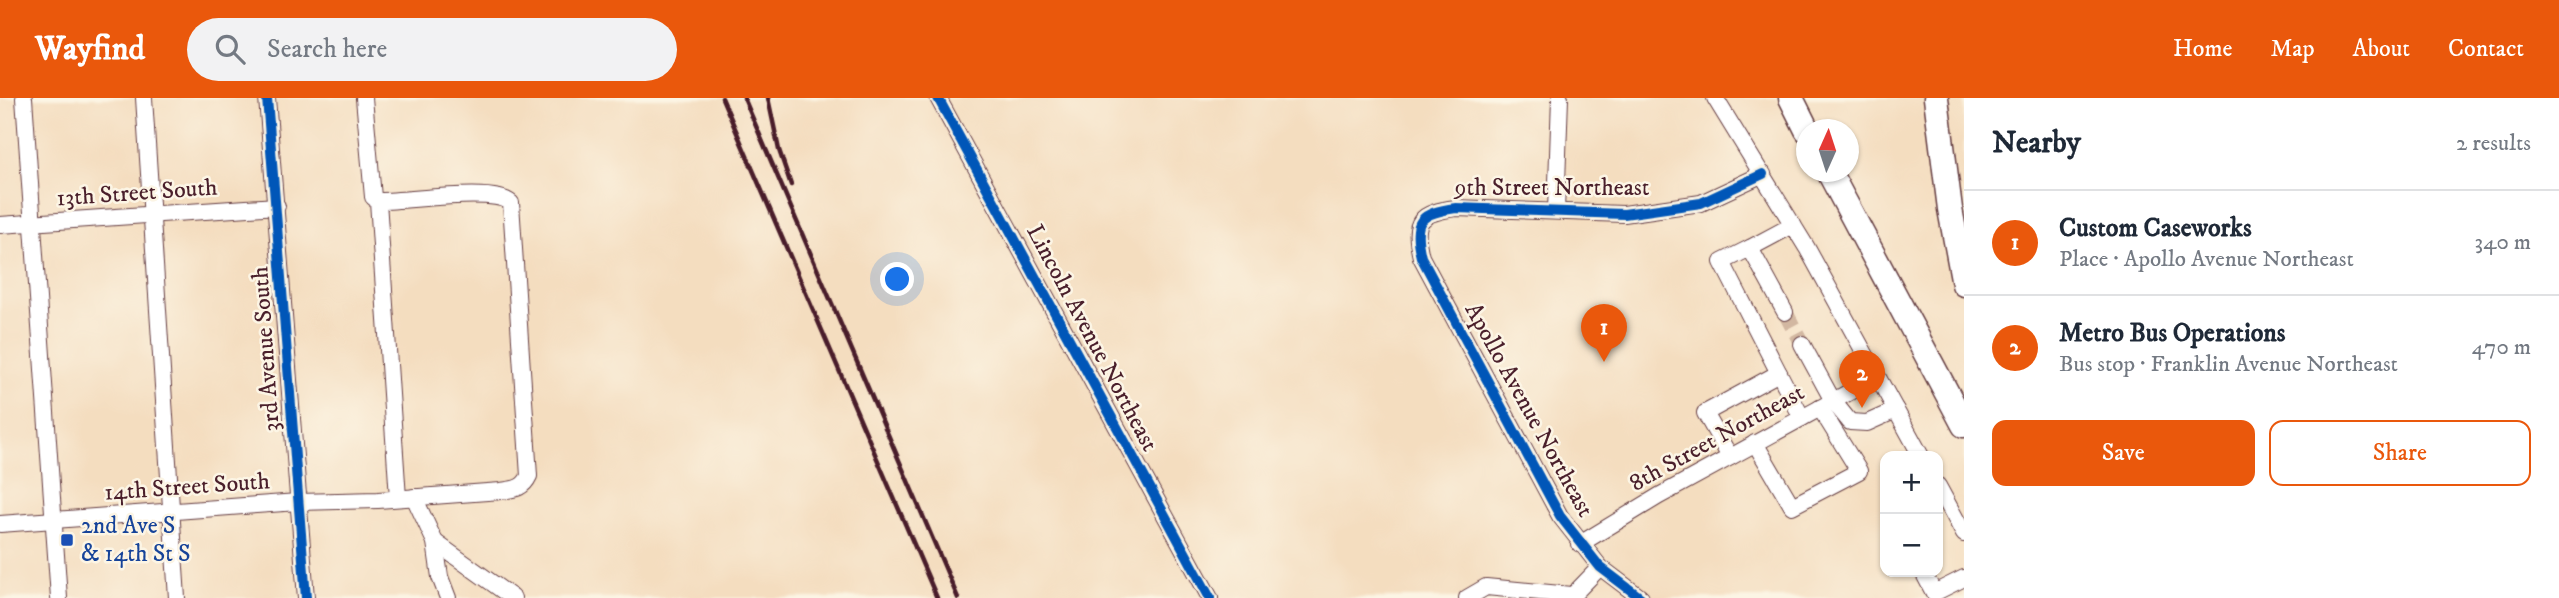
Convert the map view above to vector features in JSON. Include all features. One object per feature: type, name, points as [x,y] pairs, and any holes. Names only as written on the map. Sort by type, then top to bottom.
[{"type":"highway","points":[[1791,98],[1802,119]]},
{"type":"highway","points":[[1936,98],[1946,185],[1964,284]]},
{"type":"highway","points":[[1834,182],[1964,425]]},
{"type":"street","points":[[24,98],[59,598]]},
{"type":"street","points":[[144,98],[177,598]]},
{"type":"street","name":"3rd Avenue South","points":[[267,98],[306,598]]},
{"type":"street","points":[[364,98],[373,197],[378,201],[406,498],[435,542],[513,598]]},
{"type":"street","name":"Lincoln Avenue Northeast","points":[[938,98],[1210,598]]},
{"type":"street","points":[[1556,211],[1560,98]]},
{"type":"street","points":[[1715,98],[1793,225],[1918,451]]},
{"type":"street","name":"9th Street Northeast","points":[[1421,220],[1432,211],[1456,208],[1624,214],[1701,203],[1763,174]]},
{"type":"street","name":"14th Street South","points":[[0,524],[519,489],[528,476],[511,203],[506,199],[487,195],[378,201]]},
{"type":"street","name":"13th Street South","points":[[0,225],[277,206]]},
{"type":"street","name":"Apollo Avenue Northeast","points":[[1421,220],[1416,238],[1421,257],[1560,516],[1601,567],[1641,598]]},
{"type":"street","points":[[1793,225],[1722,262],[1802,418]]},
{"type":"street","points":[[1750,248],[1785,312]]},
{"type":"street","points":[[1755,443],[1792,506],[1858,471],[1826,404],[1802,344]]},
{"type":"street","points":[[1730,457],[1705,413],[1779,373]]},
{"type":"street","name":"8th Street Northeast","points":[[1580,544],[1615,520],[1877,377]]},
{"type":"street","points":[[1826,404],[1850,422],[1867,423],[1896,410]]},
{"type":"street","points":[[1943,495],[1964,534]]},
{"type":"street","points":[[435,542],[440,577],[448,598]]},
{"type":"street","points":[[1467,598],[1486,587],[1570,596],[1601,567]]},
{"type":"street","points":[[1926,577],[1937,594],[1964,578]]},
{"type":"tunnel","points":[[1785,312],[1802,344]]},
{"type":"railway","points":[[722,98],[937,598]]},
{"type":"railway","points":[[744,98],[958,598]]},
{"type":"railway","points":[[768,98],[779,150],[791,185]]},
{"type":"cycle path","points":[[267,98],[306,598]]},
{"type":"cycle path","points":[[938,98],[1210,598]]},
{"type":"cycle path","points":[[1641,598],[1600,567],[1560,516],[1421,257],[1418,244],[1419,227],[1427,216],[1456,208],[1624,214],[1701,203],[1763,174]]},
{"type":"place","name":"Custom Caseworks","points":[[1604,362]]},
{"type":"place","name":"Metro Bus Operations","points":[[1862,408]]},
{"type":"place","name":"2nd Ave S & 14th St S","points":[[67,540]]}]
